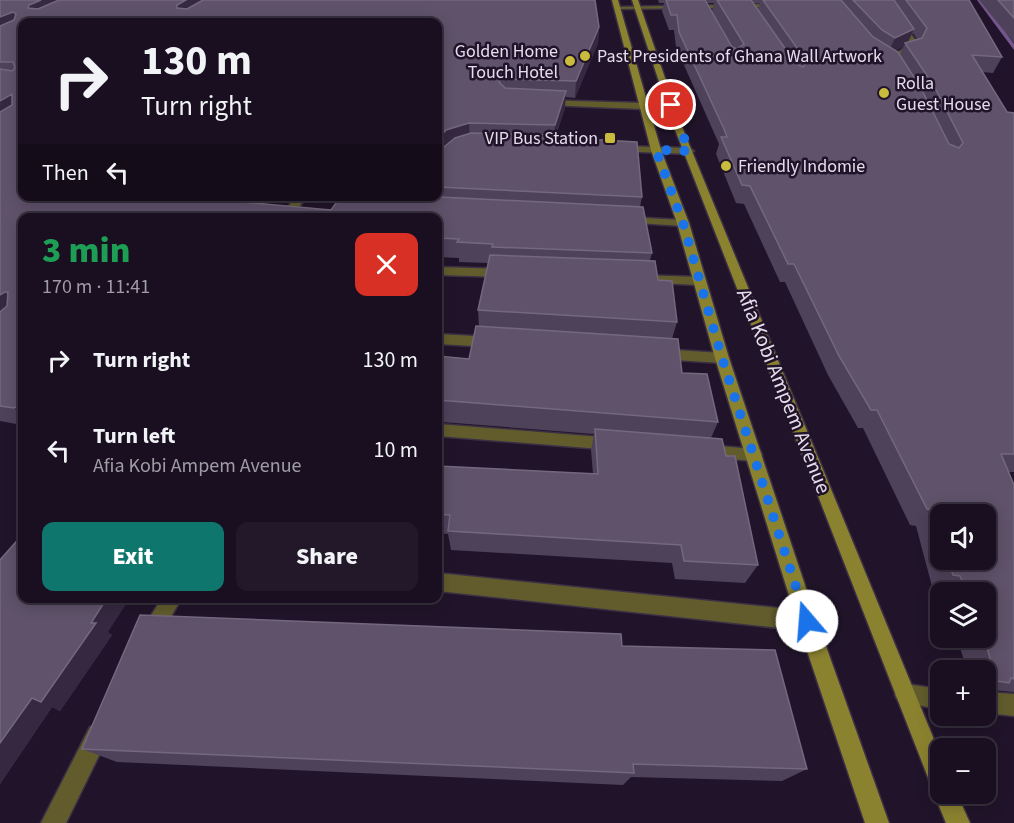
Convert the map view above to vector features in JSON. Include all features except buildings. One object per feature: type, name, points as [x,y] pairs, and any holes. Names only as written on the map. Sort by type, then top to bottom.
[{"type":"main road","name":"Afia Kobi Ampem Avenue","points":[[616,3],[642,106],[683,223],[722,358],[807,621],[877,823]]},
{"type":"main road","name":"Afia Kobi Ampem Avenue","points":[[636,3],[689,151],[930,755]]},
{"type":"main road","points":[[950,804],[958,823]]},
{"type":"street","points":[[884,0],[914,44],[911,49],[891,56]]},
{"type":"street","points":[[616,3],[704,7],[756,4],[788,6]]},
{"type":"street","points":[[755,16],[756,4]]},
{"type":"street","points":[[704,7],[709,16]]},
{"type":"street","points":[[539,102],[642,106]]},
{"type":"street","points":[[609,149],[689,151]]},
{"type":"street","points":[[289,213],[298,201]]},
{"type":"street","points":[[613,220],[683,223]]},
{"type":"street","points":[[442,271],[521,274]]},
{"type":"street","points":[[628,278],[700,281]]},
{"type":"street","points":[[442,339],[509,344]]},
{"type":"street","points":[[651,353],[722,358]]},
{"type":"street","points":[[442,430],[625,445]]},
{"type":"street","points":[[695,450],[753,455]]},
{"type":"street","points":[[442,582],[807,621]]},
{"type":"street","points":[[143,647],[170,603]]},
{"type":"street","points":[[906,695],[930,698]]},
{"type":"street","points":[[996,704],[1014,705]]},
{"type":"street","points":[[53,823],[106,719]]},
{"type":"waterway","points":[[980,0],[1014,48]]},
{"type":"place","name":"Past Presidents of Ghana Wall Artwork","points":[[585,56]]},
{"type":"place","name":"Golden Home Touch Hotel","points":[[570,61]]},
{"type":"place","name":"Rolla Guest House","points":[[884,93]]},
{"type":"place","name":"VIP Bus Station","points":[[610,138]]},
{"type":"place","name":"Friendly Indomie","points":[[726,166]]},
{"type":"route","points":[[671,105],[689,151],[656,150],[683,223],[722,358],[807,621]]}]
